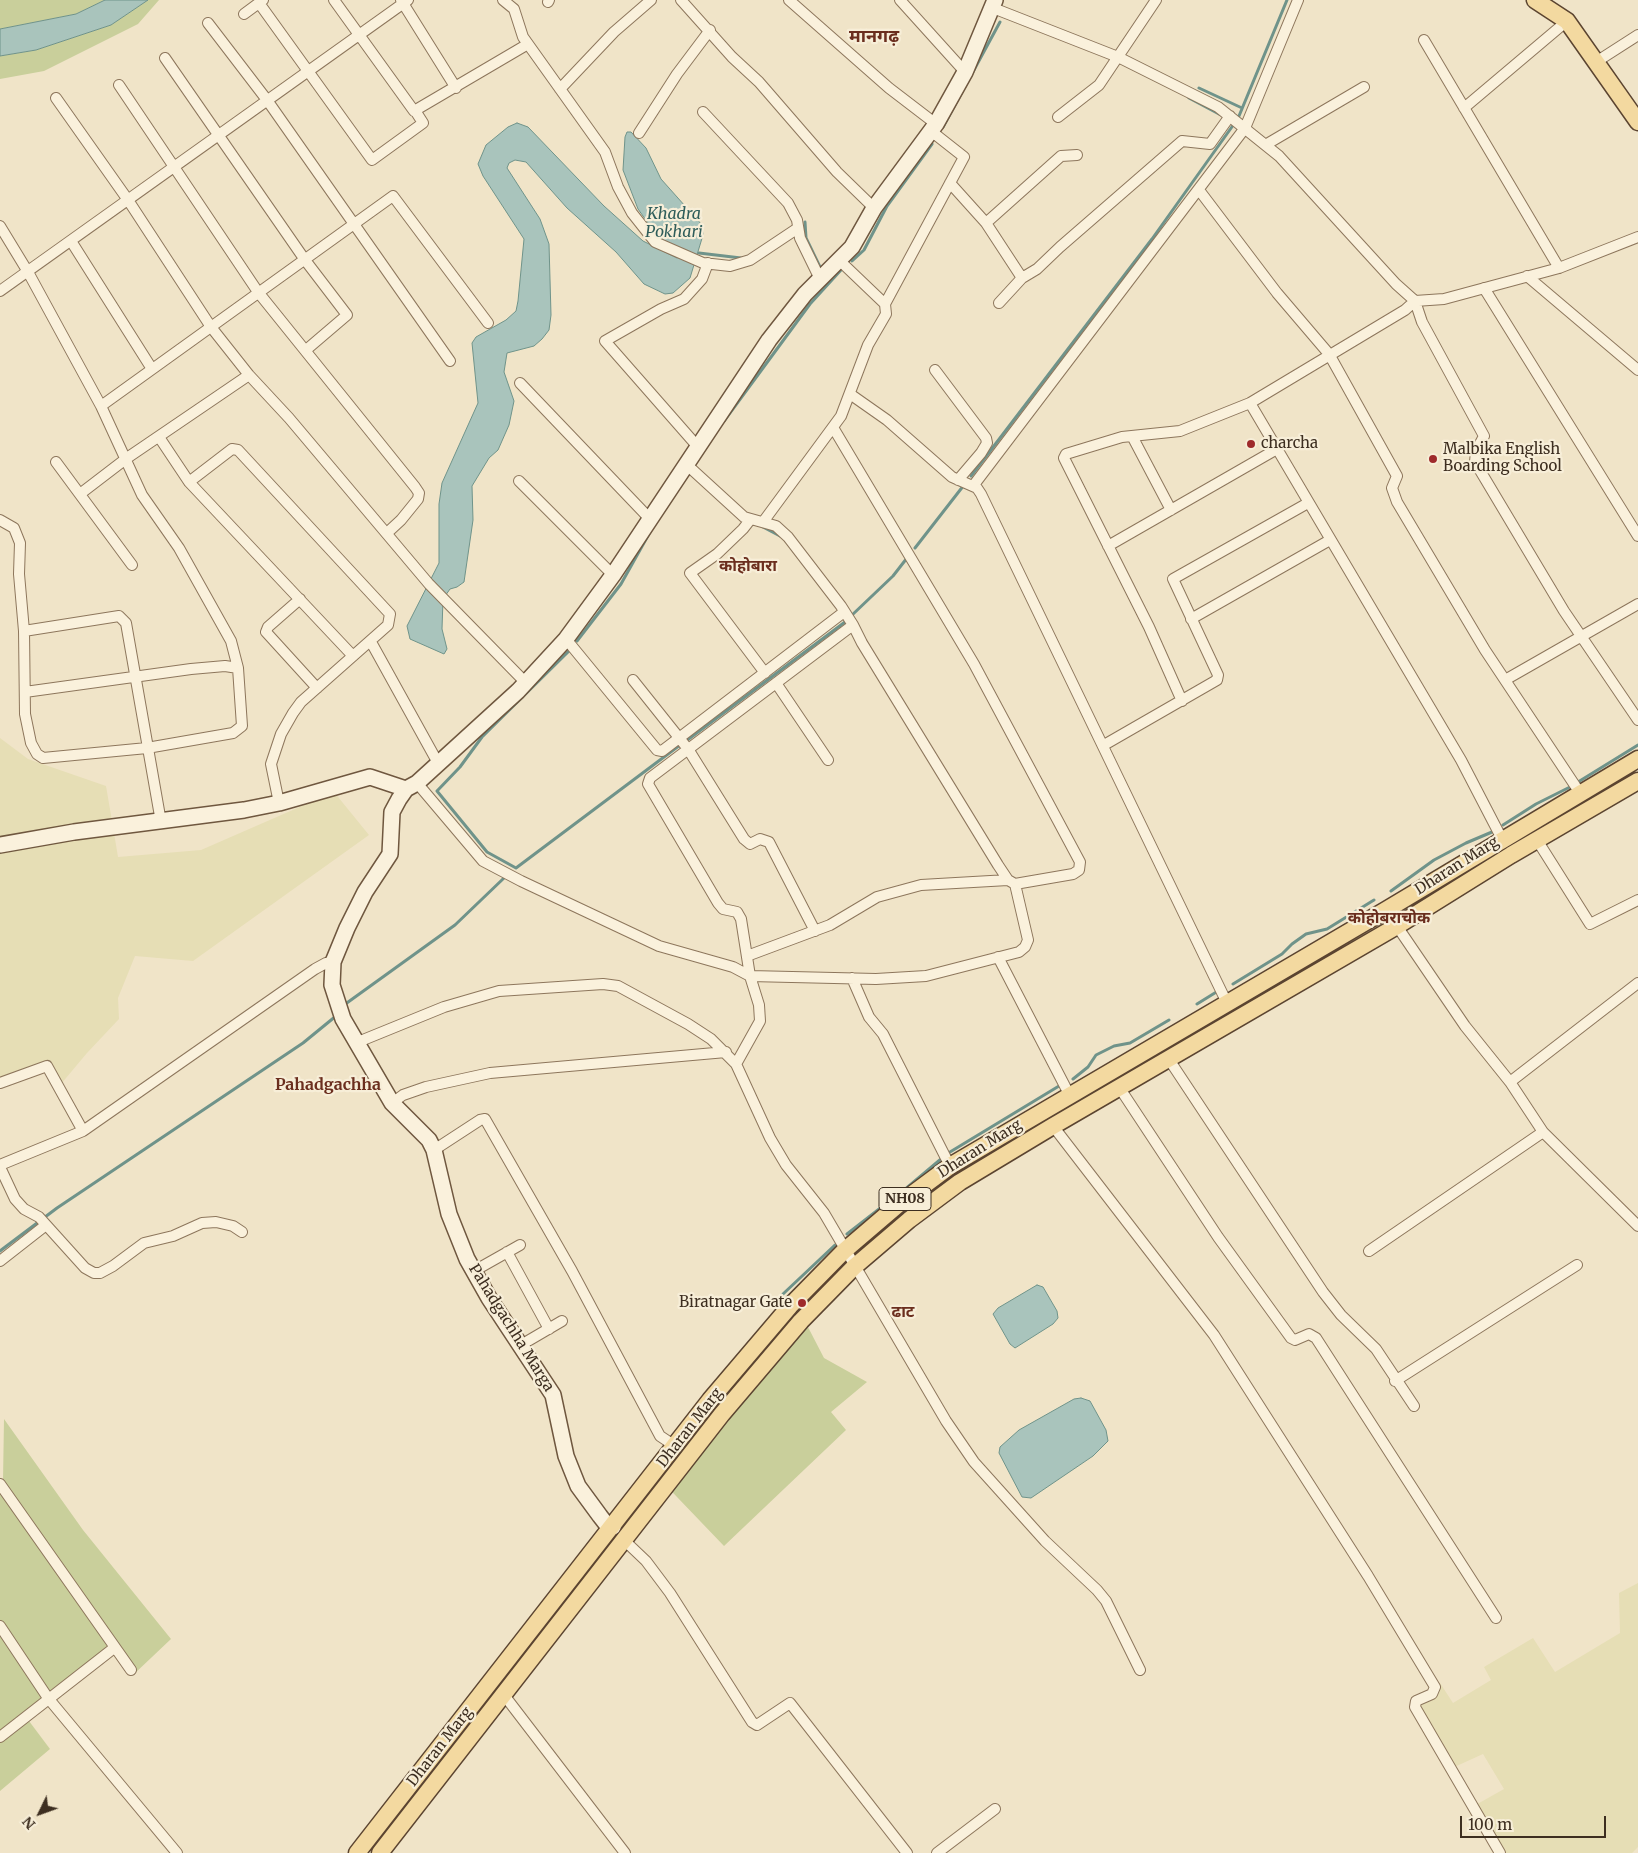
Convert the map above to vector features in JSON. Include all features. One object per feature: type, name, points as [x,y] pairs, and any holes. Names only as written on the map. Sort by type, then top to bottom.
[{"type":"main road","points":[[1535,0],[1567,21],[1638,122]]},
{"type":"main road","name":"Dharan Marg","points":[[357,1853],[613,1527],[710,1400],[790,1306],[844,1251],[899,1204],[950,1166],[1386,910],[1638,759]]},
{"type":"main road","name":"Dharan Marg","points":[[380,1853],[625,1541],[722,1414],[802,1321],[854,1267],[909,1220],[960,1182],[1168,1058],[1397,926],[1638,780]]},
{"type":"street","points":[[244,14],[261,1],[372,160],[423,122],[416,112],[410,108],[334,0]]},
{"type":"street","points":[[503,0],[514,8],[520,32],[605,152],[618,187],[648,236],[660,246],[706,263],[730,266],[750,260],[798,228]]},
{"type":"street","points":[[560,89],[614,32],[651,0]]},
{"type":"street","points":[[681,0],[838,172],[874,208]]},
{"type":"street","points":[[763,522],[834,429],[850,394],[868,345],[886,314],[885,304],[964,157],[790,0]]},
{"type":"street","points":[[900,0],[965,72]]},
{"type":"street","points":[[1058,117],[1099,85],[1156,0]]},
{"type":"street","points":[[973,486],[1245,128],[1298,0]]},
{"type":"street","points":[[0,291],[71,242],[404,1],[456,88]]},
{"type":"street","points":[[994,4],[1118,57],[1218,107],[1267,144],[1304,181],[1396,284],[1415,301],[1422,322],[1484,436],[1476,451],[1476,462],[1564,612],[1638,720]]},
{"type":"street","name":"Pahadgachha Marga","points":[[613,1527],[607,1525],[578,1486],[566,1456],[554,1394],[474,1270],[449,1214],[434,1150],[429,1140],[392,1103],[336,1001],[332,985],[333,962],[365,892],[390,854],[392,812],[411,786],[526,683],[566,639],[613,575],[769,340],[805,294],[852,247],[874,208],[933,128],[965,72],[994,4]]},
{"type":"street","points":[[1464,108],[1567,21]]},
{"type":"street","points":[[208,23],[267,100],[450,361]]},
{"type":"street","points":[[639,132],[676,74],[710,30]]},
{"type":"street","points":[[1596,62],[1638,35]]},
{"type":"street","points":[[1424,40],[1559,268]]},
{"type":"street","points":[[416,112],[528,44]]},
{"type":"street","points":[[165,58],[217,136],[305,260],[347,315],[306,350]]},
{"type":"street","points":[[119,85],[258,292],[419,493],[418,499],[401,520],[386,533]]},
{"type":"street","points":[[1267,144],[1364,87]]},
{"type":"street","points":[[56,98],[128,200],[211,327],[249,375],[289,418],[429,584],[526,683]]},
{"type":"street","points":[[703,112],[788,203],[795,213],[800,238],[820,279]]},
{"type":"street","points":[[998,303],[1022,278],[1037,269],[1182,141],[1210,144],[1230,116]]},
{"type":"street","points":[[986,224],[1061,156],[1077,155]]},
{"type":"street","points":[[950,183],[986,224],[1022,278]]},
{"type":"street","points":[[1199,190],[1277,294],[1329,354],[1397,476],[1392,488],[1397,502],[1505,680],[1580,793]]},
{"type":"street","points":[[101,406],[393,196],[488,323]]},
{"type":"street","points":[[0,226],[28,272],[101,406],[127,458],[142,495],[179,548],[231,641],[238,668],[243,722],[238,730],[147,748],[43,758],[37,754],[31,743],[25,714],[24,631],[19,574],[20,543],[14,528],[0,520]]},
{"type":"street","points":[[1182,701],[1149,627],[1064,458],[1070,451],[1132,436],[1180,431],[1250,403],[1405,310],[1415,301],[1444,299],[1559,268],[1638,237]]},
{"type":"street","points":[[71,242],[152,369]]},
{"type":"street","points":[[840,260],[885,304]]},
{"type":"street","points":[[698,447],[605,341],[661,309],[684,300],[702,278],[706,263]]},
{"type":"street","points":[[1527,276],[1638,370]]},
{"type":"street","points":[[1484,288],[1638,536]]},
{"type":"street","points":[[935,370],[986,438],[986,443],[981,453],[958,480]]},
{"type":"street","points":[[80,494],[127,458],[249,375]]},
{"type":"street","points":[[520,383],[650,519]]},
{"type":"street","points":[[850,394],[888,420],[952,477],[973,486],[981,494],[1104,745],[1227,1003]]},
{"type":"street","points":[[1250,403],[1461,760],[1502,839]]},
{"type":"street","points":[[747,956],[830,925],[877,897],[921,885],[1012,882],[1073,874],[1079,870],[1080,862],[974,664],[834,429]]},
{"type":"street","points":[[1132,436],[1171,510]]},
{"type":"street","points":[[159,437],[189,482],[353,656]]},
{"type":"street","points":[[189,482],[232,449],[238,450],[388,611],[390,622],[371,642],[317,688],[292,713],[272,755],[271,764],[279,803]]},
{"type":"street","points":[[1108,546],[1277,449]]},
{"type":"street","points":[[56,462],[132,565]]},
{"type":"street","points":[[0,845],[74,832],[161,822],[279,803],[370,777],[411,786],[483,861],[521,881],[659,946],[733,966],[750,976],[852,978],[926,976],[948,972],[1019,952],[1025,947],[1028,940],[1012,882],[853,625],[788,537],[776,526],[750,520],[736,512],[686,464]]},
{"type":"street","points":[[519,481],[613,575]]},
{"type":"street","points":[[1104,745],[1209,686],[1218,678],[1173,580],[1308,503]]},
{"type":"street","points":[[750,520],[743,530],[717,554],[690,573],[765,673]]},
{"type":"street","points":[[1191,619],[1330,540]]},
{"type":"street","points":[[300,599],[268,627],[266,632],[317,688]]},
{"type":"street","points":[[1505,680],[1638,604]]},
{"type":"street","points":[[566,639],[657,750],[662,751],[844,612]]},
{"type":"street","points":[[24,631],[118,616],[126,623],[161,822]]},
{"type":"street","points":[[736,1064],[760,1021],[759,1005],[750,976],[739,914],[723,909],[718,903],[648,784],[650,778],[853,625]]},
{"type":"street","points":[[371,642],[438,763]]},
{"type":"street","points":[[25,692],[225,666],[238,668]]},
{"type":"street","points":[[632,680],[688,749],[744,839],[750,844],[763,839],[768,842],[815,931]]},
{"type":"street","points":[[776,683],[828,760]]},
{"type":"street","points":[[1537,840],[1590,924],[1638,900]]},
{"type":"street","points":[[1386,910],[1465,1026],[1510,1082],[1543,1132],[1638,1226]]},
{"type":"street","points":[[998,957],[1070,1094]]},
{"type":"street","points":[[242,1232],[234,1226],[216,1222],[202,1223],[173,1236],[144,1243],[113,1266],[100,1273],[94,1273],[85,1268],[39,1216],[24,1209],[15,1199],[0,1166],[83,1131],[315,969],[326,963],[333,962]]},
{"type":"street","points":[[852,978],[869,1017],[883,1034],[950,1166]]},
{"type":"street","points":[[1510,1082],[1638,982]]},
{"type":"street","points":[[358,1042],[444,1007],[499,990],[603,984],[618,986],[711,1038],[736,1064],[770,1138],[786,1165],[824,1213],[844,1251],[946,1421],[974,1462],[1045,1541],[1097,1590],[1106,1601],[1140,1670]]},
{"type":"street","points":[[392,1103],[403,1095],[426,1087],[490,1073],[726,1052]]},
{"type":"street","points":[[1168,1058],[1323,1292],[1341,1315],[1376,1349],[1395,1381],[1414,1406]]},
{"type":"street","points":[[0,1083],[46,1066],[83,1131]]},
{"type":"street","points":[[1119,1087],[1218,1237],[1291,1338],[1295,1340],[1309,1334],[1316,1338],[1496,1618]]},
{"type":"street","points":[[434,1150],[480,1120],[485,1119],[572,1271],[660,1436],[675,1446]]},
{"type":"street","points":[[1053,1126],[1214,1335],[1368,1576],[1434,1687],[1432,1694],[1416,1701],[1415,1707],[1500,1853]]},
{"type":"street","points":[[1368,1251],[1543,1132]]},
{"type":"street","points":[[0,1261],[46,1225]]},
{"type":"street","points":[[474,1270],[520,1245]]},
{"type":"street","points":[[507,1252],[549,1329]]},
{"type":"street","points":[[1395,1381],[1577,1265]]},
{"type":"street","points":[[521,1345],[562,1322]]},
{"type":"street","points":[[0,1484],[131,1670]]},
{"type":"street","points":[[625,1541],[652,1568],[670,1592],[752,1722],[758,1725],[790,1703],[907,1853]]},
{"type":"street","points":[[0,1626],[48,1698],[177,1853]]},
{"type":"street","points":[[0,1737],[114,1648]]},
{"type":"street","points":[[504,1695],[625,1853]]},
{"type":"street","points":[[937,1853],[995,1809]]},
{"type":"shaded area","points":[[0,738],[28,759],[106,786],[112,821],[0,840]]},
{"type":"shaded area","points":[[334,792],[369,835],[193,961],[135,956],[118,998],[119,1019],[61,1084],[47,1061],[0,1077],[0,850],[114,833],[118,857],[201,850]]},
{"type":"shaded area","points":[[1638,1583],[1638,1847],[1632,1853],[1500,1853],[1472,1807],[1504,1789],[1483,1754],[1450,1769],[1416,1701],[1440,1683],[1453,1703],[1491,1680],[1484,1667],[1533,1638],[1555,1672],[1620,1633],[1619,1593]]},
{"type":"green space","points":[[0,0],[105,0],[76,14],[0,29]]},
{"type":"green space","points":[[148,0],[159,0],[138,24],[44,71],[0,79],[0,56],[36,50],[111,25]]},
{"type":"green space","points":[[795,1302],[824,1358],[867,1382],[831,1412],[846,1430],[724,1546],[654,1473],[680,1454],[696,1418]]},
{"type":"green space","points":[[4,1419],[83,1530],[171,1639],[133,1675],[114,1648],[26,1717],[50,1749],[0,1791],[0,1484],[3,1481]]},
{"type":"water","points":[[105,0],[148,0],[111,25],[36,50],[0,56],[0,29],[76,14]]},
{"type":"water","name":"Khadra Pokhari","points":[[517,123],[528,127],[604,206],[643,241],[677,258],[683,254],[658,237],[638,209],[623,170],[625,137],[627,132],[631,132],[646,148],[661,179],[702,225],[703,235],[690,278],[673,293],[665,294],[644,284],[616,252],[567,208],[526,162],[515,160],[509,163],[507,168],[540,219],[549,244],[551,315],[549,330],[534,346],[507,353],[504,372],[514,401],[509,425],[498,450],[489,458],[472,486],[473,520],[464,582],[450,589],[443,599],[442,629],[447,649],[444,654],[410,639],[407,626],[439,563],[439,504],[442,483],[478,403],[472,343],[476,337],[506,320],[516,311],[524,239],[483,176],[478,164],[486,145],[508,127]]},
{"type":"water","points":[[1037,1285],[1043,1287],[1057,1311],[1058,1318],[1053,1324],[1015,1348],[1010,1344],[993,1314],[998,1308]]},
{"type":"water","points":[[1081,1398],[1090,1401],[1106,1430],[1108,1441],[1093,1456],[1031,1498],[1022,1497],[999,1453],[1000,1447],[1019,1430],[1074,1399]]},
{"type":"waterway","points":[[1239,116],[1287,0]]},
{"type":"waterway","points":[[943,127],[1000,22]]},
{"type":"waterway","points":[[1199,88],[1242,108]]},
{"type":"waterway","points":[[1189,98],[1219,114]]},
{"type":"waterway","points":[[971,476],[1152,239],[1234,124]]},
{"type":"waterway","points":[[852,261],[864,250],[887,206],[932,144]]},
{"type":"waterway","points":[[805,222],[806,238],[820,267]]},
{"type":"waterway","points":[[699,253],[741,258]]},
{"type":"waterway","points":[[724,421],[810,304],[841,270]]},
{"type":"waterway","points":[[915,548],[964,485]]},
{"type":"waterway","points":[[763,527],[780,536]]},
{"type":"waterway","points":[[577,641],[621,584],[650,532]]},
{"type":"waterway","points":[[851,616],[893,576],[907,558]]},
{"type":"waterway","points":[[686,741],[845,622]]},
{"type":"waterway","points":[[570,650],[482,737],[460,767],[437,791],[487,852],[516,868],[680,745]]},
{"type":"waterway","points":[[1578,782],[1638,745]]},
{"type":"waterway","points":[[1503,825],[1536,804],[1570,787]]},
{"type":"waterway","points":[[1391,891],[1434,860],[1492,832]]},
{"type":"waterway","points":[[344,1005],[455,925],[504,878]]},
{"type":"waterway","points":[[1233,984],[1282,954],[1306,934],[1327,929],[1374,900]]},
{"type":"waterway","points":[[1197,1004],[1218,991]]},
{"type":"waterway","points":[[0,1251],[57,1208],[303,1043],[336,1016]]},
{"type":"waterway","points":[[1073,1079],[1088,1067],[1096,1055],[1114,1046],[1130,1043],[1169,1020]]},
{"type":"waterway","points":[[950,1152],[1059,1086]]},
{"type":"waterway","points":[[903,1191],[941,1159]]},
{"type":"waterway","points":[[847,1234],[892,1199]]},
{"type":"waterway","points":[[783,1294],[835,1245]]},
{"type":"place","name":"charcha","points":[[1251,444]]},
{"type":"place","name":"Malbika English Boarding School","points":[[1433,459]]},
{"type":"place","name":"Biratnagar Gate","points":[[802,1303]]},
{"type":"district","name":"मानगढ़","points":[[874,37]]},
{"type":"district","name":"कोहोबारा","points":[[748,566]]},
{"type":"district","name":"कोहोबराचोक","points":[[1389,918]]},
{"type":"district","name":"Pahadgachha","points":[[328,1085]]},
{"type":"district","name":"ढाट","points":[[903,1312]]}]
